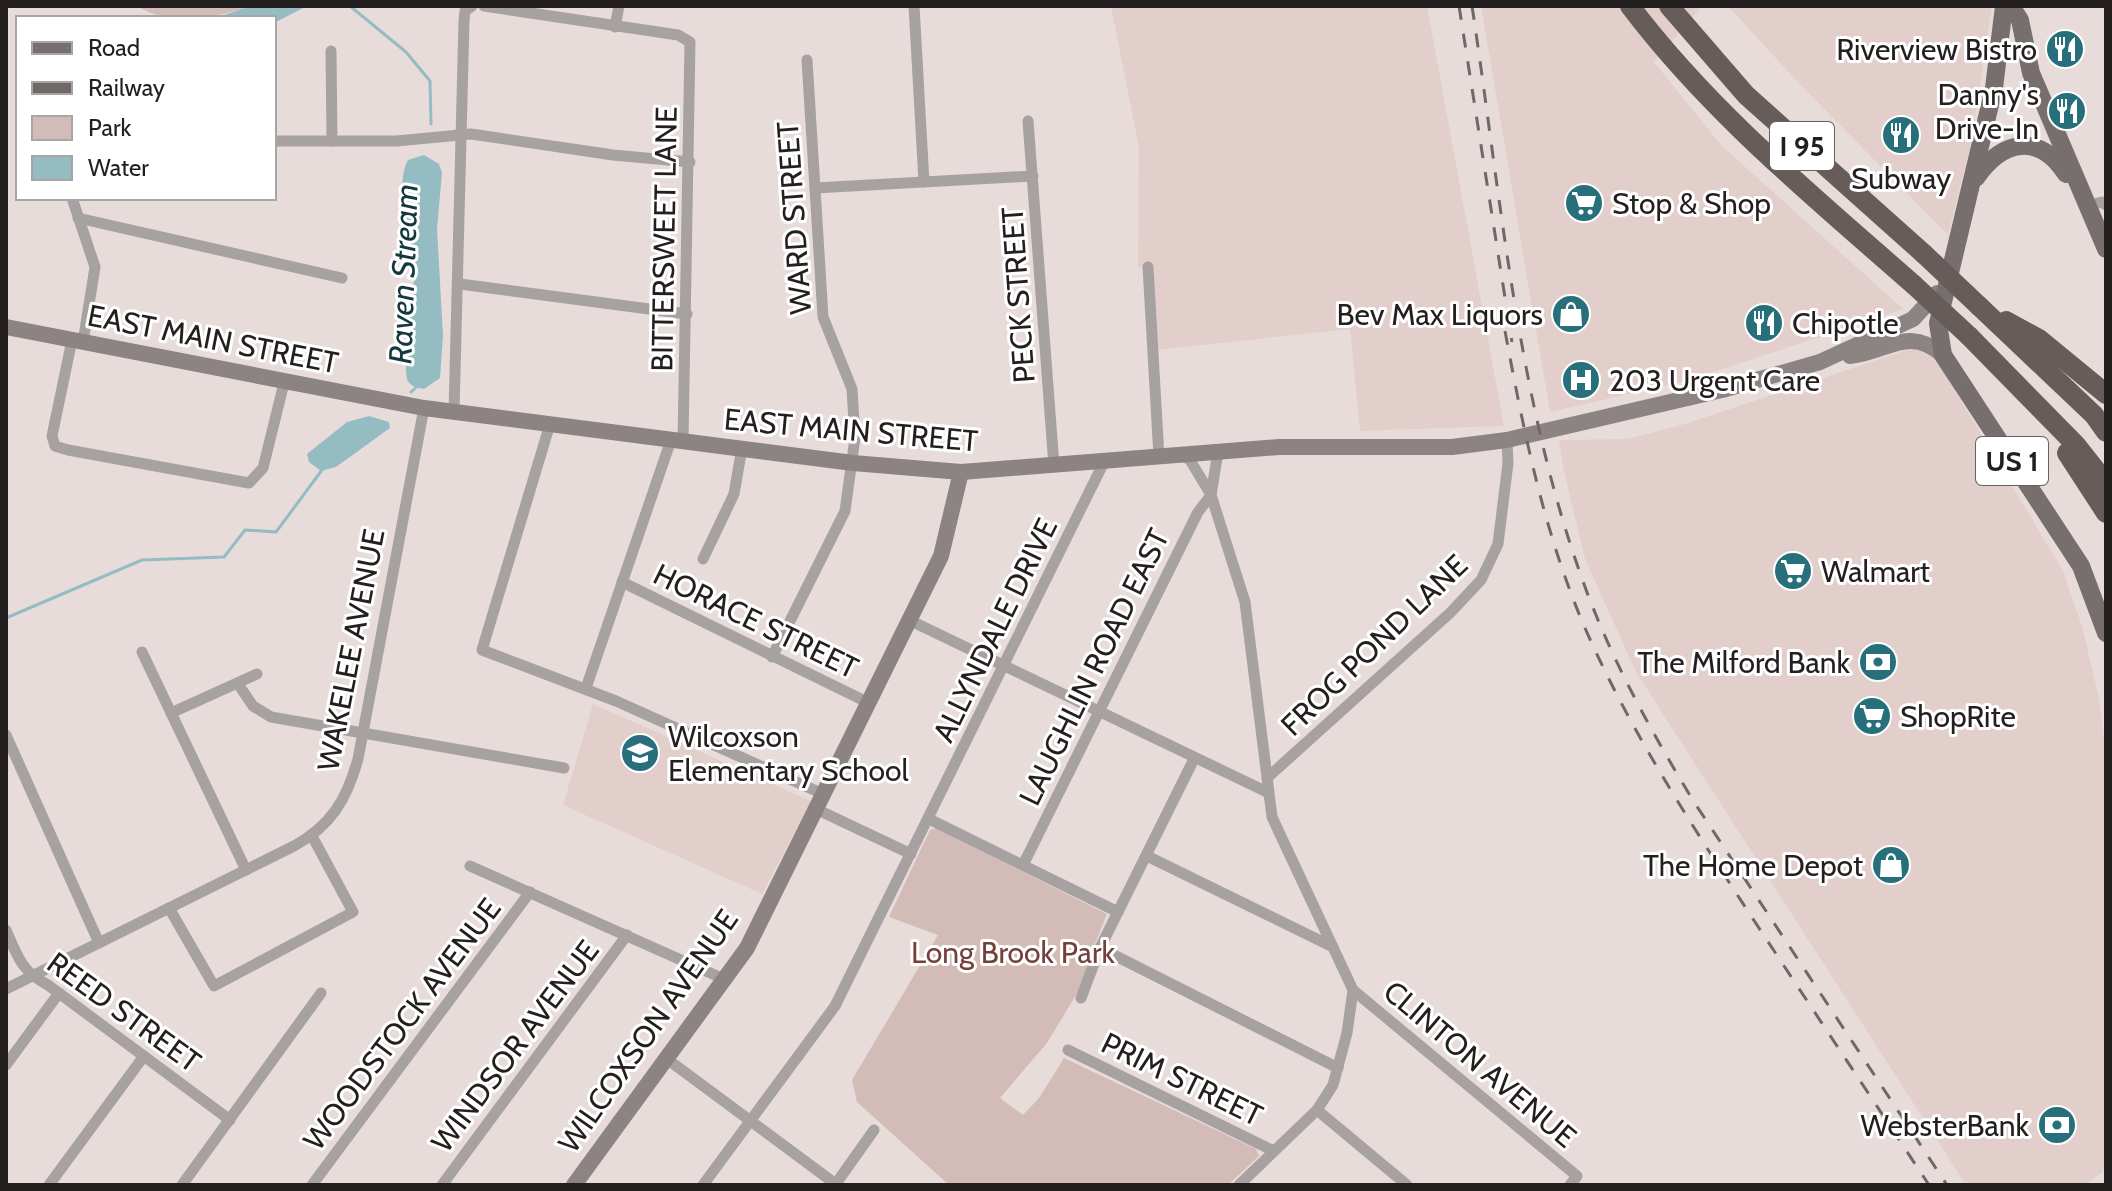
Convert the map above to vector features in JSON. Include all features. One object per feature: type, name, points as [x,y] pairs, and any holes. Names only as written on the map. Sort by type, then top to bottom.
[{"type":"highway","name":"I 95","points":[[1630,6],[1665,50],[1752,140],[1969,336],[2033,399],[2106,483]]},
{"type":"highway","name":"I 95","points":[[1669,6],[1746,95],[1924,254],[2094,415],[2106,432]]},
{"type":"highway","points":[[1979,306],[2039,339],[2106,394]]},
{"type":"highway","points":[[2033,399],[2106,513]]},
{"type":"main road","name":"US 1","points":[[2004,6],[1994,88],[1938,323],[1943,355],[2081,566],[2106,633]]},
{"type":"main road","points":[[2011,6],[2021,26],[2031,73],[2106,249]]},
{"type":"main road","points":[[1974,181],[1998,154],[2026,146],[2050,155],[2078,188]]},
{"type":"main road","name":"EAST MAIN STREET","points":[[1833,358],[1913,319],[1931,304],[1951,271]]},
{"type":"main road","name":"EAST MAIN STREET","points":[[6,327],[424,408],[853,463],[961,472],[1311,445],[1452,447],[1507,440],[1722,390],[1833,358],[1860,355],[1914,339],[1923,340],[1943,355]]},
{"type":"main road","name":"WILCOXSON AVENUE","points":[[574,1185],[726,980],[752,937],[944,547],[961,472]]},
{"type":"main road","points":[[2081,566],[2103,592]]},
{"type":"street","points":[[454,412],[460,284],[464,14],[472,6]]},
{"type":"street","points":[[484,6],[615,27],[619,6]]},
{"type":"street","points":[[914,6],[924,182]]},
{"type":"street","name":"BITTERSWEET LANE","points":[[586,688],[622,582],[677,441],[687,314],[691,48],[688,39],[615,27]]},
{"type":"street","points":[[331,51],[332,141]]},
{"type":"street","name":"WARD STREET","points":[[772,657],[845,511],[853,463],[854,399],[847,373],[827,334],[823,317],[807,60]]},
{"type":"street","name":"PECK STREET","points":[[1028,121],[1054,466]]},
{"type":"street","points":[[276,141],[396,141],[462,134],[690,162]]},
{"type":"street","points":[[815,188],[1033,176]]},
{"type":"street","points":[[73,200],[95,267],[52,436],[55,446],[249,483],[263,468],[284,383]]},
{"type":"street","points":[[2086,206],[2102,202],[2106,205]]},
{"type":"street","points":[[78,218],[342,278]]},
{"type":"street","points":[[1148,267],[1159,457]]},
{"type":"street","points":[[460,284],[687,314]]},
{"type":"street","name":"WAKELEE AVENUE","points":[[6,989],[312,836],[333,817],[343,801],[363,733],[424,408]]},
{"type":"street","points":[[550,424],[482,650],[586,688],[819,801],[911,854]]},
{"type":"street","name":"FROG POND LANE","points":[[1267,778],[1439,623],[1481,580],[1498,544],[1508,463],[1507,440]]},
{"type":"street","points":[[703,559],[735,490],[742,448]]},
{"type":"street","points":[[1211,495],[1218,452]]},
{"type":"street","points":[[1181,455],[1190,460],[1211,495],[1245,602],[1267,792],[1280,839],[1353,990],[1338,1068],[1329,1095],[1239,1185]]},
{"type":"street","name":"ALLYNDALE DRIVE","points":[[703,1185],[831,1014],[1104,462]]},
{"type":"street","name":"LAUGHLIN ROAD EAST","points":[[1024,863],[1198,512],[1211,495]]},
{"type":"street","name":"HORACE STREET","points":[[622,582],[869,703]]},
{"type":"street","points":[[909,620],[1267,792]]},
{"type":"street","points":[[142,652],[246,870]]},
{"type":"street","points":[[171,713],[257,674]]},
{"type":"street","points":[[238,684],[253,706],[264,715],[564,768]]},
{"type":"street","points":[[6,735],[99,943]]},
{"type":"street","points":[[1081,998],[1100,948],[1194,759]]},
{"type":"street","points":[[929,819],[1024,863],[1118,912]]},
{"type":"street","points":[[169,908],[214,986],[353,912],[312,836]]},
{"type":"street","points":[[1147,856],[1333,947]]},
{"type":"street","points":[[470,866],[726,980]]},
{"type":"street","name":"WOODSTOCK AVENUE","points":[[312,1185],[530,892]]},
{"type":"street","name":"REED STREET","points":[[6,930],[22,966],[32,977],[59,993],[230,1120]]},
{"type":"street","name":"WINDSOR AVENUE","points":[[442,1185],[627,935]]},
{"type":"street","points":[[1100,948],[1338,1068]]},
{"type":"street","name":"CLINTON AVENUE","points":[[1353,990],[1573,1180]]},
{"type":"street","points":[[6,1065],[59,993]]},
{"type":"street","points":[[182,1185],[321,993]]},
{"type":"street","name":"PRIM STREET","points":[[1068,1050],[1274,1151]]},
{"type":"street","points":[[49,1185],[144,1056]]},
{"type":"street","points":[[667,1059],[836,1185],[874,1130]]},
{"type":"street","points":[[1317,1110],[1407,1185]]},
{"type":"shaded area","points":[[1111,6],[1427,6],[1504,426],[1360,431],[1350,329],[1156,350],[1151,266],[1138,267],[1139,148]]},
{"type":"shaded area","points":[[1481,6],[1702,6],[1654,62],[1722,146],[1903,309],[1690,380],[1550,412]]},
{"type":"shaded area","points":[[1728,6],[1992,6],[1971,143],[1948,235],[1793,77]]},
{"type":"shaded area","points":[[1913,348],[1936,359],[2062,569],[2082,626],[2099,699],[2106,757],[2106,1138],[2103,1172],[2085,1185],[1966,1185],[1636,672],[1585,559],[1563,467],[1559,440],[1627,439],[1685,424]]},
{"type":"shaded area","name":"Wilcoxson Elementary School","points":[[593,704],[811,801],[762,894],[563,805]]},
{"type":"green space","points":[[137,6],[251,6],[213,16],[161,16]]},
{"type":"green space","name":"Long Brook Park","points":[[936,828],[1107,914],[1093,949],[1100,955],[1047,1043],[1000,1098],[1023,1115],[1039,1098],[1064,1058],[1256,1149],[1259,1156],[1228,1185],[949,1185],[857,1102],[852,1080],[938,935],[889,917],[930,830]]},
{"type":"water","points":[[251,6],[307,6],[276,22],[276,16],[221,16]]},
{"type":"water","points":[[424,155],[439,164],[442,173],[437,229],[443,336],[440,378],[424,389],[411,385],[406,374],[414,271],[402,185],[408,160]]},
{"type":"water","points":[[369,416],[389,422],[390,428],[336,467],[321,471],[309,462],[307,454],[347,422]]},
{"type":"waterway","name":"Raven Stream","points":[[350,6],[406,52],[430,81],[431,124]]},
{"type":"waterway","name":"Raven Stream","points":[[411,392],[420,384]]},
{"type":"waterway","name":"Raven Stream","points":[[6,618],[142,560],[224,557],[245,530],[276,532],[322,470]]},
{"type":"railway","points":[[1459,6],[1512,342]]},
{"type":"railway","points":[[1472,6],[1525,363],[1558,503],[1602,630],[1630,689],[1694,802],[1947,1185]]},
{"type":"railway","points":[[1505,331],[1528,445],[1547,519],[1571,592],[1603,667],[1686,815],[1929,1185]]},
{"type":"place","name":"Riverview Bistro","points":[[2065,49]]},
{"type":"place","name":"Danny's Drive-In","points":[[2067,111]]},
{"type":"place","name":"Subway","points":[[1901,135]]},
{"type":"place","name":"Stop & Shop","points":[[1584,203]]},
{"type":"place","name":"Bev Max Liquors","points":[[1571,314]]},
{"type":"place","name":"Chipotle","points":[[1764,323]]},
{"type":"place","name":"203 Urgent Care","points":[[1581,380]]},
{"type":"place","name":"Walmart","points":[[1793,571]]},
{"type":"place","name":"The Milford Bank","points":[[1878,662]]},
{"type":"place","name":"ShopRite","points":[[1872,716]]},
{"type":"place","name":"Wilcoxson Elementary School","points":[[640,753]]},
{"type":"place","name":"The Home Depot","points":[[1891,865]]},
{"type":"place","name":"WebsterBank","points":[[2057,1125]]}]
